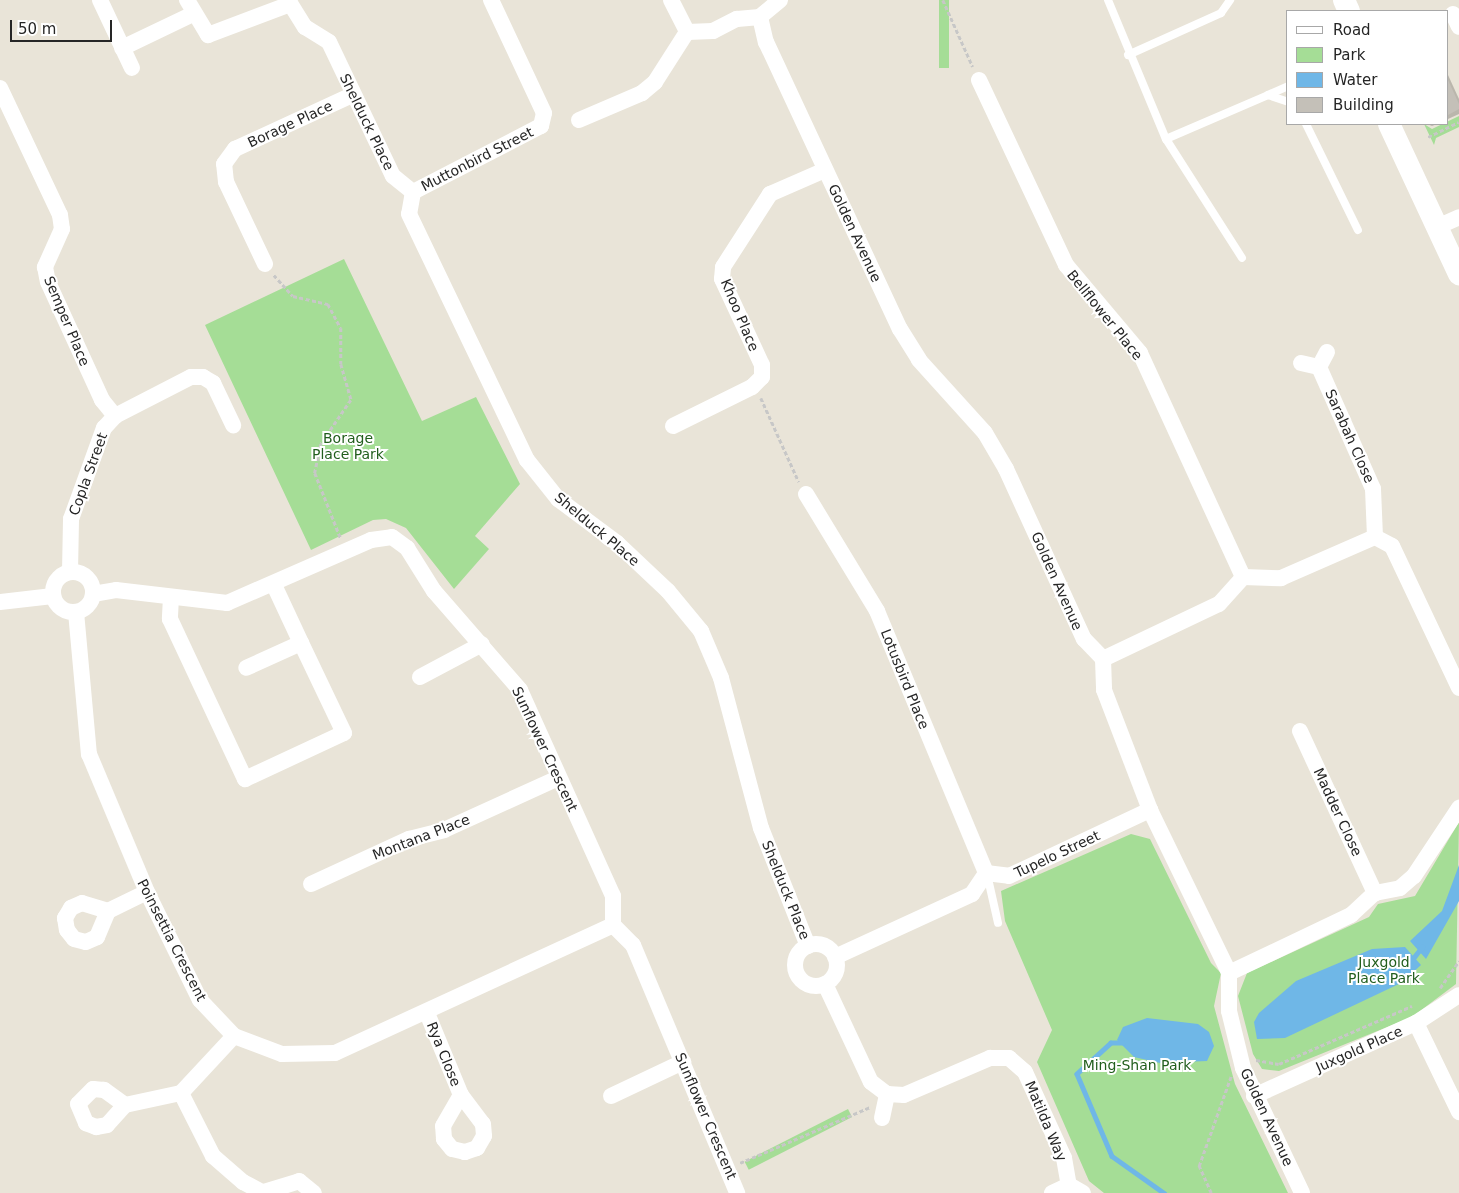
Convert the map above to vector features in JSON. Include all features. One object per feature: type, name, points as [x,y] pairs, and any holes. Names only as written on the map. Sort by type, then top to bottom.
[{"type":"street","points":[[100,0],[132,68]]},
{"type":"street","name":"Muttonbird Street","points":[[413,192],[532,135],[541,126],[544,112],[491,0]]},
{"type":"street","points":[[671,0],[687,32]]},
{"type":"street","points":[[687,32],[713,31],[737,19],[760,17],[780,0]]},
{"type":"street","points":[[122,48],[190,7],[202,31],[216,35],[289,2]]},
{"type":"street","name":"Shelduck Place","points":[[289,2],[305,28],[329,42],[352,95],[393,176],[413,192],[409,214],[527,460],[558,499],[617,543],[668,591],[701,631],[721,678],[761,828],[808,946]]},
{"type":"street","name":"Golden Avenue","points":[[760,17],[766,42],[900,329],[919,360],[985,433],[1006,469],[1084,639],[1103,659],[1104,690],[1150,810],[1229,973],[1229,1011],[1254,1096],[1302,1193]]},
{"type":"street","points":[[579,120],[642,93],[655,82],[687,32]]},
{"type":"street","name":"Bellflower Place","points":[[979,80],[1066,265],[1140,353],[1243,577]]},
{"type":"street","name":"Semper Place","points":[[0,88],[60,215],[62,229],[44,268],[48,282],[102,400],[115,416]]},
{"type":"street","name":"Borage Place","points":[[265,264],[226,182],[224,164],[235,149],[352,95]]},
{"type":"street","points":[[1390,125],[1448,222],[1459,274]]},
{"type":"street","points":[[1402,125],[1459,246]]},
{"type":"street","name":"Khoo Place","points":[[752,387],[762,376],[762,365],[722,279],[723,267],[770,194],[826,170]]},
{"type":"street","points":[[1301,363],[1319,367],[1327,352]]},
{"type":"street","name":"Sarabah Close","points":[[1319,367],[1373,489],[1375,536]]},
{"type":"street","name":"Copla Street","points":[[70,572],[70,519],[104,428],[115,416],[191,378],[204,377],[213,383],[233,425]]},
{"type":"street","points":[[673,426],[752,387]]},
{"type":"street","name":"Lotusbird Place","points":[[806,494],[877,611],[986,873]]},
{"type":"street","points":[[1103,659],[1219,604],[1243,577],[1281,578],[1375,536],[1392,546],[1459,688]]},
{"type":"street","name":"Sunflower Crescent","points":[[93,594],[116,590],[227,603],[274,585],[371,540],[392,537],[407,548],[434,591],[520,690],[558,778],[613,896],[613,925],[633,945],[729,1168],[737,1193]]},
{"type":"street","points":[[70,572],[86,576],[93,594],[88,606],[76,612],[61,609],[52,596],[54,582],[70,572]]},
{"type":"street","points":[[171,597],[170,619],[245,779],[344,733],[274,585]]},
{"type":"street","points":[[0,602],[52,596]]},
{"type":"street","name":"Poinsettia Crescent","points":[[76,612],[90,754],[147,892],[200,1000],[234,1036],[282,1054],[314,1056],[335,1053],[427,1013],[613,925]]},
{"type":"street","points":[[246,668],[301,642]]},
{"type":"street","points":[[420,677],[482,644]]},
{"type":"street","name":"Madder Close","points":[[1300,731],[1375,892]]},
{"type":"street","name":"Montana Place","points":[[311,884],[409,839],[444,830],[558,778]]},
{"type":"street","points":[[1229,973],[1351,915],[1375,892],[1400,888],[1414,876],[1459,808]]},
{"type":"street","name":"Tupelo Street","points":[[986,873],[1009,876],[1150,810]]},
{"type":"street","points":[[835,957],[972,894],[986,873]]},
{"type":"street","points":[[108,912],[147,892]]},
{"type":"street","points":[[821,945],[835,957],[837,970],[825,984],[806,983],[797,974],[798,954],[808,946],[821,945]]},
{"type":"street","points":[[825,984],[884,1107]]},
{"type":"street","name":"Juxgold Place","points":[[1254,1096],[1416,1023],[1459,995]]},
{"type":"street","name":"Rya Close","points":[[427,1013],[461,1095]]},
{"type":"street","points":[[1416,1023],[1459,1112]]},
{"type":"street","points":[[126,1105],[181,1093],[234,1036]]},
{"type":"street","name":"Matilda Way","points":[[884,1107],[904,1095],[990,1058],[1009,1058],[1025,1072],[1076,1189]]},
{"type":"street","points":[[611,1096],[683,1062]]},
{"type":"street","points":[[181,1093],[213,1156],[243,1182],[264,1192],[300,1181],[314,1193]]},
{"type":"street","points":[[1052,1193],[1076,1189]]},
{"type":"lane","points":[[1108,0],[1128,55],[1166,138],[1242,258]]},
{"type":"lane","points":[[1128,55],[1221,13],[1230,0]]},
{"type":"lane","points":[[1166,138],[1286,87]]},
{"type":"lane","points":[[1268,95],[1286,101]]},
{"type":"lane","points":[[1306,125],[1358,230]]},
{"type":"lane","points":[[986,873],[992,883],[998,923]]},
{"type":"path","points":[[942,0],[979,80]]},
{"type":"path","points":[[1428,137],[1459,122]]},
{"type":"path","points":[[265,264],[293,296],[322,301],[338,317],[342,369],[351,400],[321,444],[315,472],[342,540]]},
{"type":"path","points":[[752,387],[763,400],[806,494]]},
{"type":"path","points":[[1432,995],[1446,983],[1459,961]]},
{"type":"path","points":[[1254,1062],[1279,1064],[1418,1003]]},
{"type":"path","points":[[1210,1193],[1199,1166],[1226,1080],[1233,1075]]},
{"type":"path","points":[[729,1168],[864,1106],[884,1107]]},
{"type":"green space","points":[[939,0],[949,0],[949,68],[939,68]]},
{"type":"green space","points":[[1459,116],[1459,127],[1436,138],[1434,145],[1424,125],[1432,129],[1440,125],[1449,125],[1449,121]]},
{"type":"green space","name":"Borage Place Park","points":[[344,259],[422,421],[476,397],[520,484],[475,536],[489,549],[454,589],[406,528],[386,519],[373,520],[311,550],[205,325]]},
{"type":"green space","name":"Juxgold Place Park","points":[[1459,822],[1456,984],[1412,1017],[1279,1071],[1262,1069],[1253,1054],[1238,996],[1247,973],[1369,917],[1378,904],[1415,896]]},
{"type":"green space","name":"Ming-Shan Park","points":[[1131,834],[1150,839],[1211,963],[1221,973],[1214,1006],[1235,1084],[1288,1193],[1104,1193],[1089,1181],[1037,1062],[1052,1030],[1005,921],[1001,891]]},
{"type":"green space","points":[[848,1109],[852,1117],[749,1170],[745,1162]]},
{"type":"water","points":[[1459,865],[1459,901],[1426,959],[1410,941],[1442,911]]},
{"type":"water","points":[[1405,947],[1421,965],[1401,983],[1285,1038],[1257,1039],[1254,1022],[1259,1013],[1296,981],[1372,949]]},
{"type":"water","points":[[1147,1018],[1198,1024],[1209,1032],[1214,1046],[1207,1061],[1160,1063],[1134,1057],[1117,1040],[1123,1027]]},
{"type":"building","points":[[1449,82],[1459,104],[1459,109],[1449,114]]},
{"type":"waterway","points":[[1411,961],[1422,947]]},
{"type":"waterway","points":[[1123,1043],[1111,1043],[1077,1074],[1112,1156],[1164,1193]]}]
